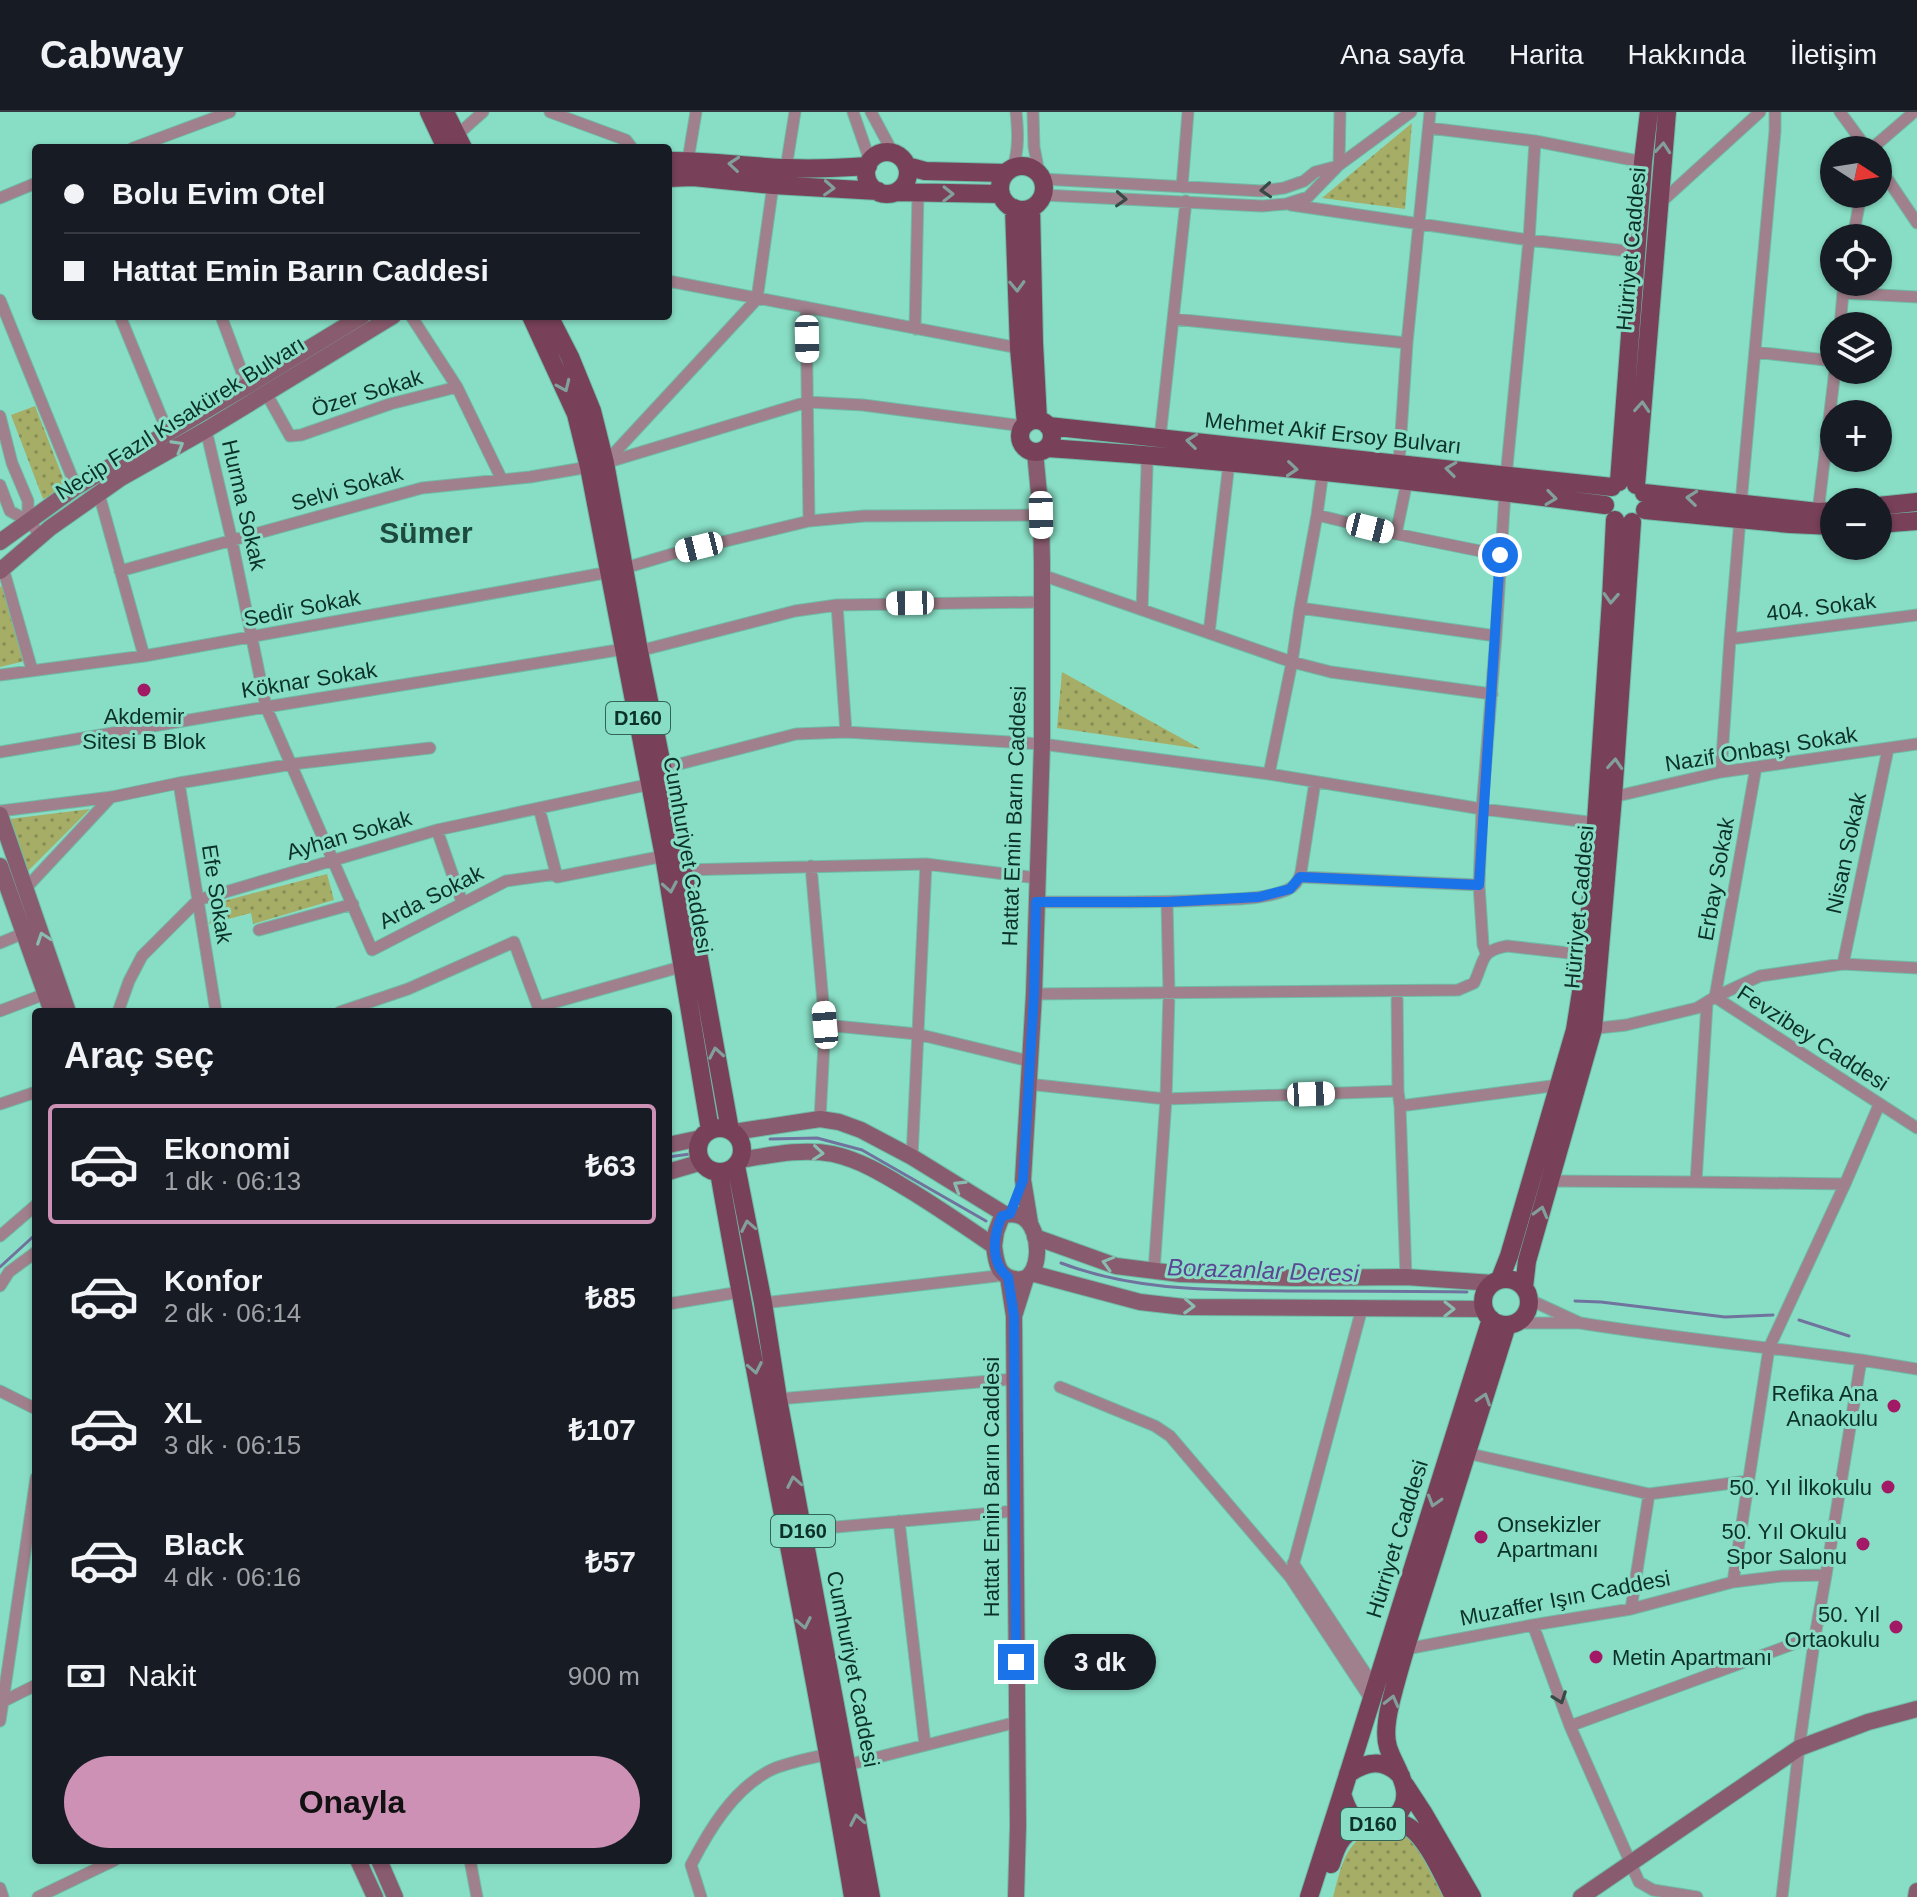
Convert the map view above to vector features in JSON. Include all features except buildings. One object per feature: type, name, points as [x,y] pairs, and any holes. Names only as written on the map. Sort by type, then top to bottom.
[{"type":"main road","points":[[429,112],[455,144]]},
{"type":"main road","points":[[445,112],[455,144]]},
{"type":"main road","name":"Hürriyet Caddesi","points":[[1526,1293],[1527,1261],[1584,1029],[1613,797],[1636,252],[1649,112]]},
{"type":"main road","name":"Hürriyet Caddesi","points":[[1497,1281],[1509,1256],[1559,1085],[1584,1029],[1611,600],[1626,500],[1667,112]]},
{"type":"main road","points":[[900,160],[907,180],[904,186],[887,191],[868,181],[869,164],[880,154],[900,160],[925,171],[1009,170],[1027,166],[1034,424]]},
{"type":"main road","points":[[672,161],[838,169],[869,164]]},
{"type":"main road","points":[[1009,170],[1000,187],[1028,193]]},
{"type":"main road","points":[[672,178],[918,193],[1028,193]]},
{"type":"main road","points":[[1028,193],[1019,348],[1034,424],[1052,435],[1050,444],[1041,450],[1030,451],[1022,445],[1020,435],[1034,424]]},
{"type":"main road","name":"Necip Fazıl Kısakürek Bulvarı","points":[[0,542],[76,487],[355,320]]},
{"type":"main road","name":"Necip Fazıl Kısakürek Bulvarı","points":[[2,570],[41,535],[121,478],[386,320]]},
{"type":"main road","name":"Cumhuriyet Caddesi","points":[[533,320],[597,465]]},
{"type":"main road","name":"Cumhuriyet Caddesi","points":[[556,320],[592,411],[597,465],[632,650],[651,784],[684,966],[706,1134]]},
{"type":"main road","name":"Mehmet Akif Ersoy Bulvarı","points":[[1034,424],[1399,463],[1505,484],[1740,511],[1820,524]]},
{"type":"main road","name":"Mehmet Akif Ersoy Bulvarı","points":[[1041,450],[1146,454],[1407,481],[1505,484]]},
{"type":"main road","name":"Hattat Emin Barın Caddesi","points":[[1023,1180],[1034,994],[1042,744],[1041,450]]},
{"type":"main road","points":[[1892,505],[1917,502]]},
{"type":"main road","name":"Mehmet Akif Ersoy Bulvarı","points":[[1740,511],[1820,511]]},
{"type":"main road","points":[[1892,523],[1917,521]]},
{"type":"main road","name":"Cumhuriyet Caddesi","points":[[632,650],[664,768],[732,1131]]},
{"type":"main road","points":[[0,813],[67,1008]]},
{"type":"main road","points":[[0,866],[50,1008]]},
{"type":"main road","points":[[672,1144],[720,1128],[732,1131],[820,1119],[839,1122],[912,1157],[1008,1214],[1022,1216],[1032,1230],[1116,1266],[1180,1274],[1513,1280],[1526,1293],[1525,1313],[1499,1319],[1362,1308],[1184,1307],[1140,1302],[1028,1276],[1016,1280],[1006,1276]]},
{"type":"main road","points":[[732,1131],[742,1145],[732,1166]]},
{"type":"main road","points":[[706,1134],[698,1152],[709,1169],[786,1153],[833,1154],[874,1169],[943,1210],[994,1246]]},
{"type":"main road","points":[[672,1171],[702,1162]]},
{"type":"main road","name":"Cumhuriyet Caddesi","points":[[732,1166],[740,1292],[829,1754],[853,1897]]},
{"type":"main road","name":"Cumhuriyet Caddesi","points":[[732,1166],[763,1303],[778,1399],[871,1897]]},
{"type":"main road","points":[[1014,1316],[1006,1276],[998,1266],[994,1246],[1002,1216],[1008,1214],[1023,1180]]},
{"type":"main road","points":[[1014,1316],[1035,1264],[1023,1180]]},
{"type":"main road","points":[[1497,1281],[1484,1294],[1499,1319]]},
{"type":"main road","name":"Hattat Emin Barın Caddesi","points":[[1014,1316],[1016,1897]]},
{"type":"main road","name":"Hürriyet Caddesi","points":[[1403,1780],[1388,1748],[1386,1736],[1390,1705],[1466,1453],[1499,1319]]},
{"type":"main road","name":"Hürriyet Caddesi","points":[[1309,1897],[1499,1319]]},
{"type":"main road","points":[[1581,1897],[1799,1748],[1868,1722],[1917,1709]]},
{"type":"main road","name":"D160","points":[[1348,1774],[1366,1763],[1376,1762],[1394,1769],[1472,1897]]},
{"type":"main road","name":"D160","points":[[1321,1897],[1341,1839],[1348,1831],[1385,1823],[1400,1812],[1404,1803],[1403,1780]]},
{"type":"main road","name":"D160","points":[[1342,1794],[1356,1819],[1370,1824],[1401,1823],[1413,1829],[1428,1849],[1454,1897]]},
{"type":"main road","points":[[360,1864],[375,1897]]},
{"type":"main road","points":[[381,1864],[395,1897]]},
{"type":"street","points":[[160,144],[197,118],[230,112]]},
{"type":"street","points":[[455,144],[483,112]]},
{"type":"street","points":[[550,112],[626,140],[629,144]]},
{"type":"street","points":[[688,160],[696,112]]},
{"type":"street","points":[[786,168],[795,112]]},
{"type":"street","points":[[853,112],[869,164]]},
{"type":"street","points":[[871,112],[900,160]]},
{"type":"street","points":[[879,126],[880,112]]},
{"type":"street","points":[[1009,170],[1017,156],[1016,112]]},
{"type":"street","points":[[1028,193],[1034,147],[1033,112]]},
{"type":"street","points":[[1182,187],[1188,112]]},
{"type":"street","points":[[1339,165],[1340,112]]},
{"type":"street","points":[[1028,193],[1262,206],[1286,204],[1308,197],[1339,165],[1411,112]]},
{"type":"street","points":[[1399,463],[1407,343],[1430,112]]},
{"type":"street","points":[[1658,206],[1760,112]]},
{"type":"street","points":[[1721,772],[1775,112]]},
{"type":"street","points":[[1840,112],[1858,136]]},
{"type":"street","points":[[1886,136],[1914,112]]},
{"type":"street","points":[[1429,128],[1535,141],[1643,162]]},
{"type":"street","points":[[1486,953],[1479,885],[1482,809],[1505,484],[1529,240],[1535,141]]},
{"type":"street","points":[[1028,193],[1182,187],[1261,191],[1284,188],[1304,181],[1315,172],[1339,165]]},
{"type":"street","points":[[0,198],[32,185]]},
{"type":"street","points":[[597,465],[757,299],[773,185]]},
{"type":"street","points":[[1892,186],[1917,223]]},
{"type":"street","points":[[915,329],[918,193]]},
{"type":"street","points":[[1160,438],[1186,201]]},
{"type":"street","points":[[1286,204],[1529,240],[1636,252]]},
{"type":"street","points":[[672,282],[1019,348]]},
{"type":"street","points":[[1892,294],[1917,297]]},
{"type":"street","points":[[0,300],[76,487]]},
{"type":"street","points":[[806,307],[809,521]]},
{"type":"street","points":[[1174,319],[1407,343]]},
{"type":"street","points":[[122,320],[168,433]]},
{"type":"street","points":[[227,320],[247,386]]},
{"type":"street","points":[[414,320],[457,387],[502,480]]},
{"type":"street","points":[[1755,352],[1820,359]]},
{"type":"street","points":[[1827,488],[1834,384]]},
{"type":"street","name":"Özer Sokak","points":[[266,393],[290,436],[301,435],[390,404],[457,387]]},
{"type":"street","name":"Selvi Sokak","points":[[120,571],[422,488],[502,480],[597,465],[807,402],[863,405],[1034,424]]},
{"type":"street","points":[[0,416],[12,463],[28,501],[28,521]]},
{"type":"street","name":"Hurma Sokak","points":[[206,430],[266,707],[372,950]]},
{"type":"street","points":[[1142,610],[1146,454]]},
{"type":"street","points":[[1209,633],[1229,463]]},
{"type":"street","points":[[1269,774],[1292,662],[1323,471]]},
{"type":"street","points":[[1396,534],[1407,481]]},
{"type":"street","points":[[0,485],[10,511],[28,521],[41,535]]},
{"type":"street","points":[[99,494],[144,656]]},
{"type":"street","name":"Sedir Sokak","points":[[0,675],[144,656],[618,570],[809,521],[864,516],[1041,515]]},
{"type":"street","points":[[1317,515],[1500,555]]},
{"type":"street","points":[[2,570],[32,670]]},
{"type":"street","points":[[1042,575],[1292,662],[1331,672],[1492,694]]},
{"type":"street","name":"Köknar Sokak","points":[[0,752],[632,650],[795,611],[837,605],[1043,602]]},
{"type":"street","points":[[837,605],[846,732]]},
{"type":"street","points":[[1300,608],[1496,636]]},
{"type":"street","name":"404. Sokak","points":[[1730,639],[1917,615]]},
{"type":"street","points":[[664,768],[796,734],[846,732],[1042,744],[1596,823]]},
{"type":"street","name":"Nazif Onbaşı Sokak","points":[[1613,797],[1721,772],[1917,744]]},
{"type":"street","points":[[0,813],[112,797],[293,764],[430,748]]},
{"type":"street","name":"Nisan Sokak","points":[[1843,964],[1888,749]]},
{"type":"street","name":"Erbay Sokak","points":[[1696,1182],[1711,1000],[1756,767]]},
{"type":"street","points":[[1036,902],[1167,902],[1259,897],[1290,889],[1300,877],[1315,782]]},
{"type":"street","name":"Efe Sokak","points":[[179,783],[215,1008]]},
{"type":"street","name":"Ayhan Sokak","points":[[119,1008],[142,956],[198,900],[437,830],[651,784]]},
{"type":"street","points":[[26,888],[112,797]]},
{"type":"street","points":[[539,808],[556,874]]},
{"type":"street","points":[[437,830],[462,902]]},
{"type":"street","name":"Arda Sokak","points":[[372,950],[506,881],[556,874],[557,877],[664,856]]},
{"type":"street","points":[[683,870],[926,864],[1037,878]]},
{"type":"street","points":[[912,1157],[926,864]]},
{"type":"street","points":[[811,866],[825,1025],[820,1119]]},
{"type":"street","points":[[1300,877],[1479,885]]},
{"type":"street","points":[[1154,1271],[1166,1099],[1169,994],[1167,902]]},
{"type":"street","points":[[259,930],[353,904]]},
{"type":"street","points":[[0,943],[24,933]]},
{"type":"street","points":[[352,1008],[408,989],[514,942],[538,1008]]},
{"type":"street","points":[[1034,994],[1458,990],[1474,983],[1486,953],[1494,948],[1507,946],[1587,955]]},
{"type":"street","points":[[1711,1000],[1760,976],[1843,964],[1917,968]]},
{"type":"street","points":[[546,1008],[684,966]]},
{"type":"street","points":[[1397,991],[1406,1277]]},
{"type":"street","points":[[0,1011],[45,994]]},
{"type":"street","name":"Fevzibey Caddesi","points":[[1584,1029],[1626,1025],[1697,1008],[1711,1000],[1917,1128]]},
{"type":"street","points":[[825,1025],[917,1034],[1029,1061]]},
{"type":"street","points":[[1028,1084],[1166,1099],[1398,1091]]},
{"type":"street","points":[[1400,1106],[1559,1085]]},
{"type":"street","points":[[0,1104],[32,1093]]},
{"type":"street","points":[[1733,1582],[1769,1348],[1879,1105]]},
{"type":"street","points":[[1549,1181],[1845,1184]]},
{"type":"street","points":[[0,1236],[32,1208]]},
{"type":"street","points":[[0,1286],[9,1272],[32,1255]]},
{"type":"street","points":[[763,1303],[1006,1276]]},
{"type":"street","points":[[672,1303],[740,1292]]},
{"type":"street","points":[[1526,1293],[1580,1323]]},
{"type":"street","points":[[1290,1577],[1362,1308]]},
{"type":"street","points":[[1499,1319],[1580,1323],[1917,1369]]},
{"type":"street","points":[[1782,1897],[1815,1636],[1861,1360]]},
{"type":"street","points":[[778,1399],[1014,1379]]},
{"type":"street","points":[[1060,1387],[1155,1426],[1170,1436],[1290,1577],[1374,1695]]},
{"type":"street","points":[[0,1391],[32,1407]]},
{"type":"street","points":[[1466,1453],[1649,1494],[1748,1481]]},
{"type":"street","points":[[1631,1609],[1649,1494]]},
{"type":"street","points":[[0,1721],[32,1506]]},
{"type":"street","points":[[803,1530],[1015,1511]]},
{"type":"street","points":[[899,1521],[925,1745]]},
{"type":"street","points":[[1293,1563],[1374,1695]]},
{"type":"street","name":"Muzaffer Işın Caddesi","points":[[1406,1649],[1631,1609],[1733,1582],[1826,1575]]},
{"type":"street","points":[[1533,1625],[1570,1726],[1639,1882],[1653,1890],[1697,1897]]},
{"type":"street","points":[[1570,1726],[1815,1636]]},
{"type":"street","points":[[4,1701],[32,1687]]},
{"type":"street","points":[[847,1765],[1017,1722]]},
{"type":"street","points":[[701,1897],[691,1865],[708,1833],[742,1791],[770,1770],[829,1754]]},
{"type":"street","points":[[38,1897],[107,1864]]},
{"type":"street","points":[[471,1864],[477,1897]]},
{"type":"street","points":[[0,1888],[3,1897]]},
{"type":"green space","points":[[1412,123],[1405,209],[1322,198]]},
{"type":"green space","points":[[35,406],[67,488],[43,499],[11,415]]},
{"type":"green space","points":[[3,585],[25,661],[0,667],[0,587]]},
{"type":"green space","points":[[1062,672],[1201,749],[1057,728]]},
{"type":"green space","points":[[90,809],[27,872],[9,819]]},
{"type":"green space","points":[[327,874],[334,900],[253,924],[251,913],[209,924],[213,910],[220,902]]},
{"type":"green space","points":[[1367,1831],[1399,1832],[1413,1839],[1444,1897],[1333,1897],[1348,1853]]},
{"type":"waterway","name":"Borazanlar Deresi","points":[[770,1139],[817,1138],[862,1150],[986,1221]]},
{"type":"waterway","name":"Borazanlar Deresi","points":[[672,1156],[690,1154]]},
{"type":"waterway","name":"Borazanlar Deresi","points":[[0,1267],[32,1238]]},
{"type":"waterway","name":"Borazanlar Deresi","points":[[1061,1263],[1117,1279],[1174,1287],[1261,1291],[1467,1292]]},
{"type":"waterway","name":"Borazanlar Deresi","points":[[1575,1301],[1725,1317],[1773,1315]]},
{"type":"waterway","name":"Borazanlar Deresi","points":[[1799,1320],[1849,1336]]},
{"type":"place","name":"Akdemir Sitesi B Blok","points":[[144,690]]},
{"type":"place","name":"Refika Ana Anaokulu","points":[[1894,1406]]},
{"type":"place","name":"50. Yıl İlkokulu","points":[[1888,1487]]},
{"type":"place","name":"Onsekizler Apartmanı","points":[[1481,1537]]},
{"type":"place","name":"50. Yıl Okulu Spor Salonu","points":[[1863,1544]]},
{"type":"place","name":"50. Yıl Ortaokulu","points":[[1896,1627]]},
{"type":"place","name":"Metin Apartmanı","points":[[1596,1657]]},
{"type":"district","name":"Sümer","points":[[426,532]]},
{"type":"route","points":[[1016,1662],[1014,1316],[1008,1277],[998,1266],[994,1246],[1002,1216],[1010,1214],[1023,1180],[1036,902],[1167,902],[1259,897],[1290,889],[1300,877],[1479,885],[1500,555]]}]
